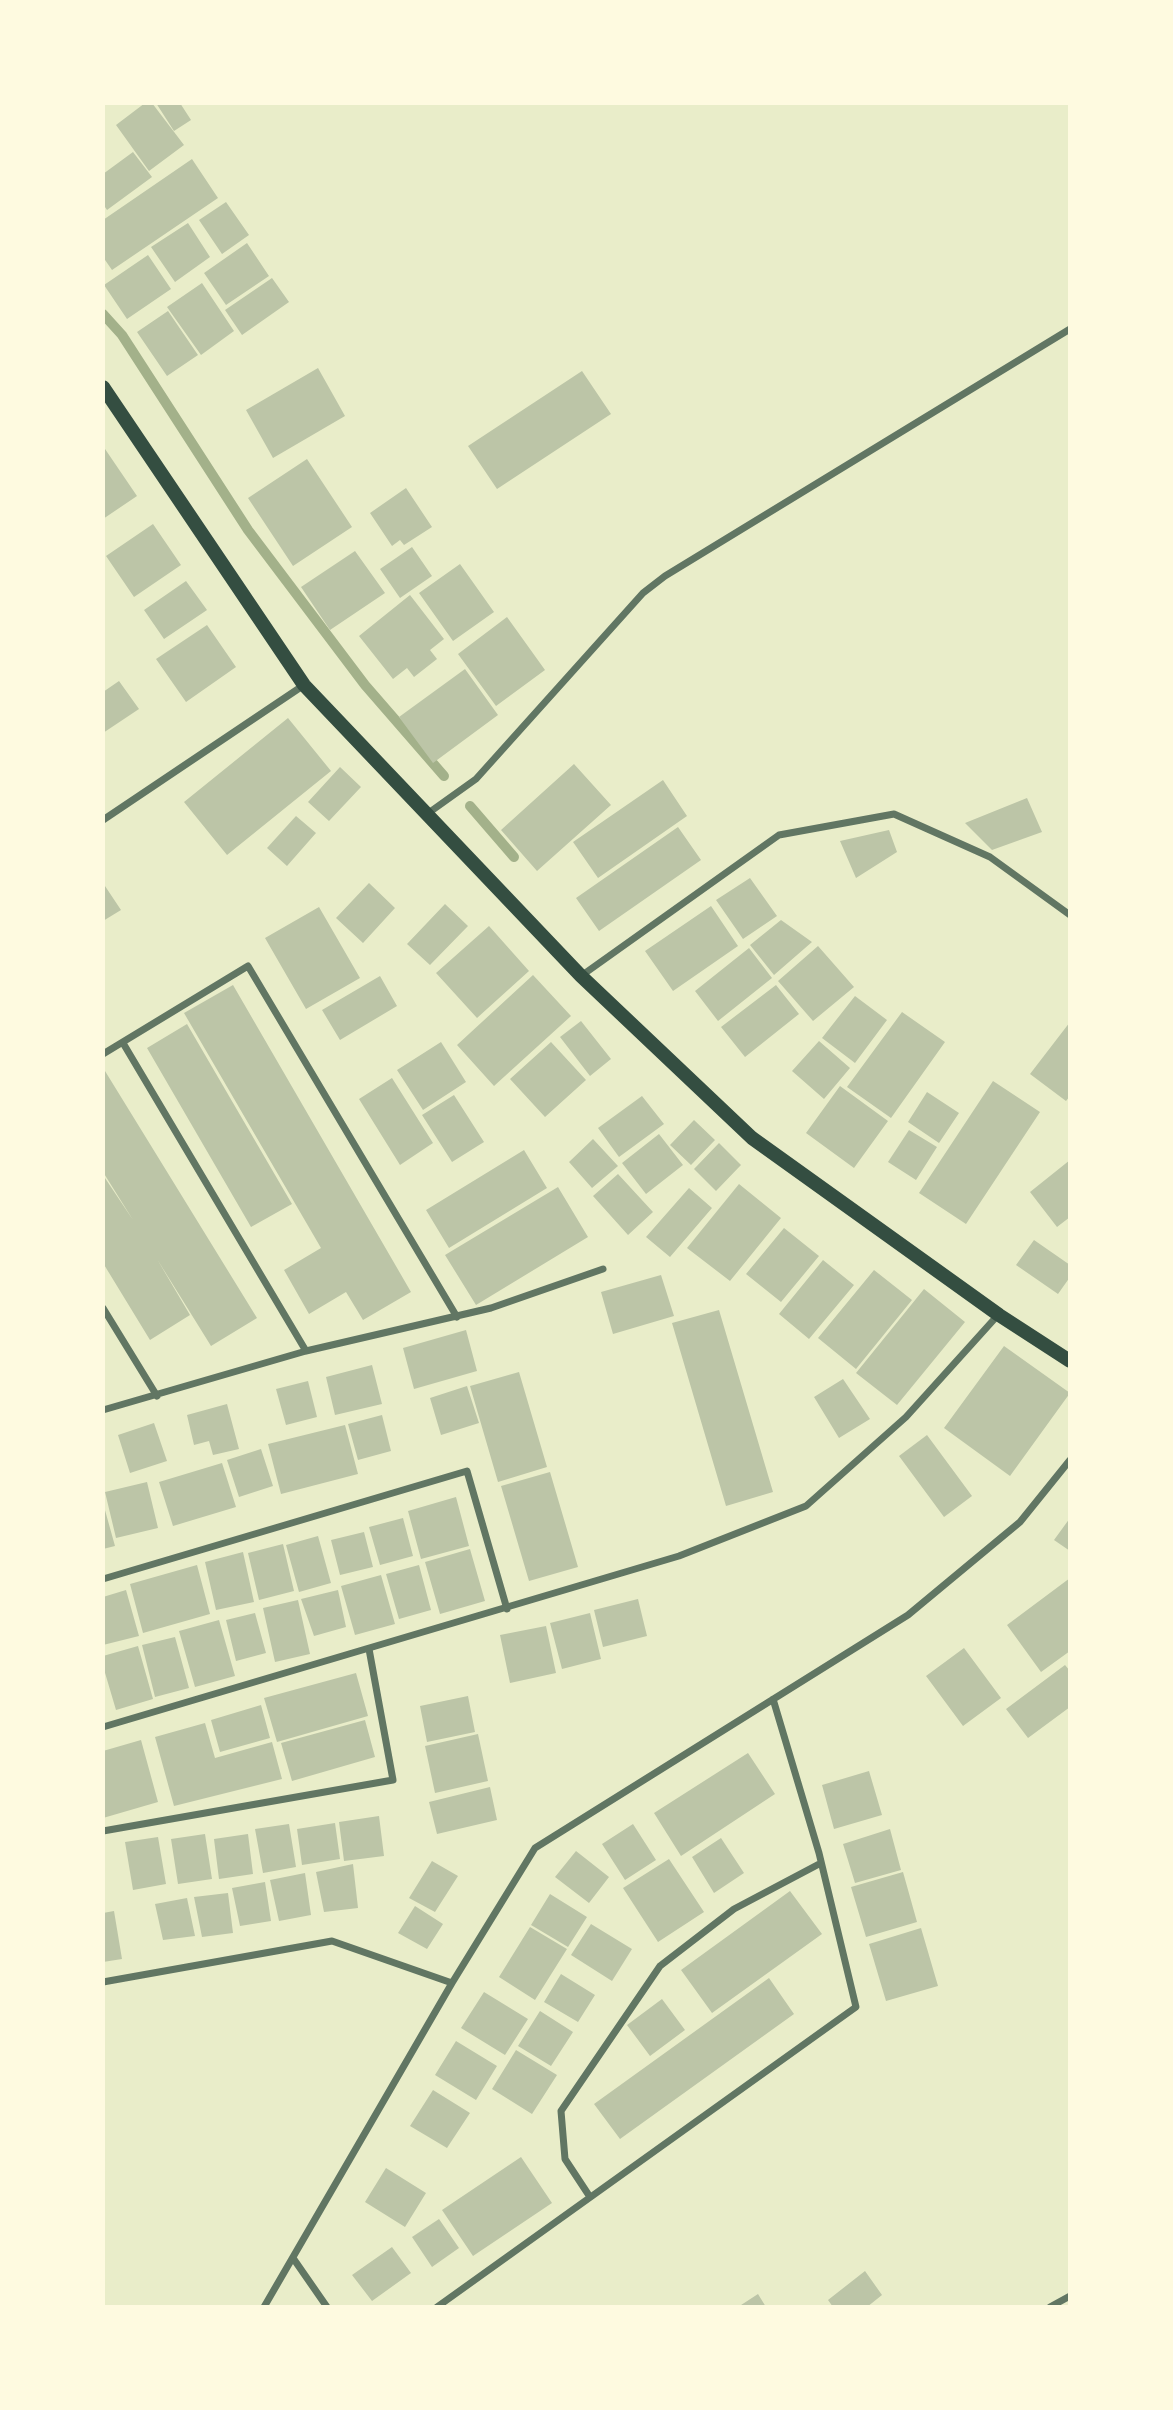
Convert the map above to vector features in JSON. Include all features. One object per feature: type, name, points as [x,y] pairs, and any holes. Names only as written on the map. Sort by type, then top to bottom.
[{"type":"main road","points":[[103,387],[304,685],[581,976],[752,1138],[999,1315],[1070,1361]]},
{"type":"street","points":[[427,814],[477,779],[643,593],[665,576],[1070,329]]},
{"type":"street","points":[[103,820],[304,685]]},
{"type":"street","points":[[581,976],[779,835],[894,814],[990,858],[1070,915]]},
{"type":"street","points":[[103,1054],[248,966],[457,1317]]},
{"type":"street","points":[[123,1043],[306,1351]]},
{"type":"street","points":[[103,1410],[306,1351],[491,1308],[603,1269]]},
{"type":"street","points":[[103,1308],[157,1396]]},
{"type":"street","points":[[103,1727],[679,1556],[806,1506],[906,1417],[999,1315]]},
{"type":"street","points":[[264,2307],[452,1983],[535,1848],[908,1615],[1020,1521],[1070,1460]]},
{"type":"street","points":[[103,1579],[467,1471],[507,1609]]},
{"type":"street","points":[[103,1831],[393,1780],[369,1649]]},
{"type":"street","points":[[437,2307],[856,2007],[821,1864],[773,1699]]},
{"type":"street","points":[[590,2197],[565,2160],[561,2110],[652,1977],[660,1966],[734,1909],[821,1864]]},
{"type":"street","points":[[103,1982],[332,1941],[452,1983]]},
{"type":"street","points":[[293,2258],[327,2307]]},
{"type":"street","points":[[1050,2307],[1070,2296]]},
{"type":"building","points":[[145,103],[152,103],[184,145],[149,171],[116,125]]},
{"type":"building","points":[[156,103],[180,103],[191,120],[174,131]]},
{"type":"building","points":[[133,152],[152,177],[107,210],[103,204],[103,174]]},
{"type":"building","points":[[192,159],[218,198],[112,270],[103,257],[103,220]]},
{"type":"building","points":[[226,202],[249,235],[222,254],[199,220]]},
{"type":"building","points":[[188,223],[210,257],[175,282],[151,247]]},
{"type":"building","points":[[247,243],[269,276],[226,305],[204,273]]},
{"type":"building","points":[[148,255],[171,289],[127,319],[104,285]]},
{"type":"building","points":[[272,278],[289,302],[242,335],[225,310]]},
{"type":"building","points":[[202,283],[234,331],[201,355],[167,307]]},
{"type":"building","points":[[168,311],[198,355],[167,376],[137,332]]},
{"type":"building","points":[[318,368],[345,416],[273,458],[246,410]]},
{"type":"building","points":[[582,371],[611,414],[497,489],[468,446]]},
{"type":"building","points":[[103,446],[137,496],[103,519]]},
{"type":"building","points":[[307,459],[352,527],[293,566],[248,498]]},
{"type":"building","points":[[406,488],[432,527],[404,545],[400,540],[392,546],[370,513]]},
{"type":"building","points":[[153,524],[181,565],[134,597],[106,556]]},
{"type":"building","points":[[412,547],[432,576],[400,598],[380,569]]},
{"type":"building","points":[[355,551],[385,593],[330,630],[301,587]]},
{"type":"building","points":[[460,564],[494,612],[453,641],[419,593]]},
{"type":"building","points":[[186,581],[207,610],[164,639],[144,610]]},
{"type":"building","points":[[410,595],[444,639],[430,650],[437,659],[414,677],[407,668],[393,679],[359,636]]},
{"type":"building","points":[[507,617],[545,670],[496,706],[458,654]]},
{"type":"building","points":[[207,625],[236,667],[186,702],[156,659]]},
{"type":"building","points":[[465,669],[498,715],[433,763],[399,717]]},
{"type":"building","points":[[119,681],[139,709],[103,733],[103,692]]},
{"type":"building","points":[[288,718],[331,771],[227,855],[184,802]]},
{"type":"building","points":[[574,764],[611,805],[537,871],[501,830]]},
{"type":"building","points":[[340,767],[361,787],[329,821],[308,802]]},
{"type":"building","points":[[663,780],[687,816],[598,878],[573,842]]},
{"type":"building","points":[[1027,798],[1042,832],[992,850],[965,823]]},
{"type":"building","points":[[296,816],[316,833],[287,866],[267,848]]},
{"type":"building","points":[[678,827],[701,860],[599,931],[576,898]]},
{"type":"building","points":[[889,830],[897,852],[856,878],[840,841]]},
{"type":"building","points":[[750,878],[777,916],[743,939],[716,900]]},
{"type":"building","points":[[103,883],[121,910],[103,921]]},
{"type":"building","points":[[369,883],[395,908],[363,943],[336,918]]},
{"type":"building","points":[[445,904],[468,926],[430,965],[407,944]]},
{"type":"building","points":[[711,906],[738,946],[673,991],[645,951]]},
{"type":"building","points":[[319,907],[360,978],[306,1009],[265,938]]},
{"type":"building","points":[[781,920],[812,942],[774,975],[750,945]]},
{"type":"building","points":[[489,926],[529,971],[477,1018],[436,973]]},
{"type":"building","points":[[818,946],[854,987],[813,1021],[778,981]]},
{"type":"building","points":[[749,948],[772,978],[718,1021],[695,991]]},
{"type":"building","points":[[533,975],[571,1016],[494,1086],[457,1045]]},
{"type":"building","points":[[380,976],[397,1006],[340,1040],[322,1010]]},
{"type":"building","points":[[233,985],[411,1292],[363,1320],[346,1292],[309,1314],[284,1270],[321,1248],[184,1013]]},
{"type":"building","points":[[776,985],[799,1014],[745,1057],[721,1027]]},
{"type":"building","points":[[855,996],[887,1020],[855,1063],[822,1038]]},
{"type":"building","points":[[902,1012],[945,1042],[891,1118],[847,1087]]},
{"type":"building","points":[[581,1021],[611,1059],[590,1076],[560,1037]]},
{"type":"building","points":[[1070,1022],[1070,1096],[1066,1101],[1030,1074]]},
{"type":"building","points":[[187,1024],[292,1204],[251,1227],[147,1048]]},
{"type":"building","points":[[819,1041],[850,1068],[824,1099],[792,1071]]},
{"type":"building","points":[[441,1042],[466,1082],[423,1110],[397,1070]]},
{"type":"building","points":[[551,1042],[586,1080],[545,1117],[510,1079]]},
{"type":"building","points":[[105,1071],[257,1318],[211,1346],[157,1259],[190,1315],[150,1340],[103,1263],[103,1175],[133,1220],[103,1172]]},
{"type":"building","points":[[392,1078],[433,1143],[400,1165],[359,1099]]},
{"type":"building","points":[[993,1081],[1040,1112],[966,1224],[919,1193]]},
{"type":"building","points":[[840,1086],[888,1121],[854,1168],[806,1133]]},
{"type":"building","points":[[927,1092],[959,1113],[939,1143],[908,1122]]},
{"type":"building","points":[[454,1095],[484,1142],[452,1162],[422,1115]]},
{"type":"building","points":[[642,1096],[664,1124],[619,1157],[598,1128]]},
{"type":"building","points":[[694,1120],[715,1140],[691,1165],[670,1145]]},
{"type":"building","points":[[909,1130],[937,1147],[916,1180],[888,1162]]},
{"type":"building","points":[[659,1134],[683,1165],[646,1194],[622,1163]]},
{"type":"building","points":[[593,1139],[618,1166],[592,1188],[569,1162]]},
{"type":"building","points":[[719,1143],[741,1165],[716,1191],[694,1169]]},
{"type":"building","points":[[524,1150],[547,1188],[449,1248],[426,1210]]},
{"type":"building","points":[[1070,1160],[1070,1217],[1057,1227],[1030,1192]]},
{"type":"building","points":[[618,1174],[653,1212],[628,1235],[593,1196]]},
{"type":"building","points":[[739,1184],[781,1218],[730,1281],[687,1248]]},
{"type":"building","points":[[558,1187],[588,1237],[476,1305],[445,1255]]},
{"type":"building","points":[[689,1188],[712,1208],[670,1257],[646,1237]]},
{"type":"building","points":[[784,1228],[819,1256],[781,1302],[746,1274]]},
{"type":"building","points":[[1034,1240],[1070,1265],[1070,1277],[1058,1294],[1016,1265]]},
{"type":"building","points":[[823,1260],[854,1285],[809,1339],[779,1314]]},
{"type":"building","points":[[874,1270],[912,1300],[856,1369],[818,1338]]},
{"type":"building","points":[[661,1275],[674,1316],[613,1334],[601,1292]]},
{"type":"building","points":[[924,1289],[965,1322],[897,1405],[856,1373]]},
{"type":"building","points":[[719,1310],[773,1492],[726,1506],[672,1323]]},
{"type":"building","points":[[466,1330],[477,1371],[414,1389],[403,1348]]},
{"type":"building","points":[[1004,1346],[1070,1393],[1010,1476],[944,1428]]},
{"type":"building","points":[[372,1365],[382,1404],[335,1415],[326,1377]]},
{"type":"building","points":[[519,1372],[547,1467],[498,1482],[470,1386]]},
{"type":"building","points":[[843,1379],[870,1419],[839,1438],[814,1397]]},
{"type":"building","points":[[308,1381],[317,1417],[286,1425],[276,1389]]},
{"type":"building","points":[[467,1386],[479,1423],[441,1435],[430,1398]]},
{"type":"building","points":[[227,1404],[239,1449],[213,1455],[209,1441],[194,1445],[187,1415]]},
{"type":"building","points":[[382,1415],[391,1451],[358,1460],[348,1424]]},
{"type":"building","points":[[154,1423],[167,1461],[130,1473],[118,1435]]},
{"type":"building","points":[[345,1425],[358,1474],[281,1494],[268,1444]]},
{"type":"building","points":[[927,1435],[972,1496],[944,1517],[899,1456]]},
{"type":"building","points":[[261,1449],[273,1486],[239,1497],[227,1460]]},
{"type":"building","points":[[222,1463],[236,1507],[173,1526],[159,1482]]},
{"type":"building","points":[[550,1472],[578,1567],[529,1581],[501,1486]]},
{"type":"building","points":[[147,1482],[158,1528],[116,1538],[105,1492]]},
{"type":"building","points":[[456,1497],[469,1546],[421,1559],[408,1511]]},
{"type":"building","points":[[103,1503],[115,1546],[103,1549]]},
{"type":"building","points":[[403,1518],[413,1556],[380,1565],[369,1527]]},
{"type":"building","points":[[1070,1518],[1070,1551],[1054,1540]]},
{"type":"building","points":[[364,1532],[373,1567],[340,1575],[331,1540]]},
{"type":"building","points":[[318,1536],[331,1583],[299,1592],[286,1545]]},
{"type":"building","points":[[283,1544],[294,1591],[259,1600],[248,1553]]},
{"type":"building","points":[[470,1549],[485,1601],[440,1614],[425,1562]]},
{"type":"building","points":[[243,1552],[254,1602],[216,1610],[205,1562]]},
{"type":"building","points":[[197,1565],[210,1614],[143,1633],[130,1584]]},
{"type":"building","points":[[419,1565],[431,1610],[399,1619],[386,1574]]},
{"type":"building","points":[[381,1575],[395,1624],[355,1635],[341,1586]]},
{"type":"building","points":[[1070,1578],[1070,1651],[1041,1672],[1007,1625]]},
{"type":"building","points":[[126,1590],[139,1636],[103,1645],[103,1597]]},
{"type":"building","points":[[338,1590],[346,1627],[314,1636],[301,1599]]},
{"type":"building","points":[[638,1599],[647,1636],[603,1647],[594,1610]]},
{"type":"building","points":[[298,1600],[310,1654],[275,1662],[263,1608]]},
{"type":"building","points":[[255,1613],[266,1653],[236,1661],[226,1620]]},
{"type":"building","points":[[590,1613],[601,1659],[562,1669],[550,1623]]},
{"type":"building","points":[[219,1620],[235,1676],[195,1687],[179,1631]]},
{"type":"building","points":[[546,1626],[556,1673],[510,1683],[500,1635]]},
{"type":"building","points":[[175,1637],[189,1688],[155,1697],[142,1645]]},
{"type":"building","points":[[138,1646],[153,1699],[116,1710],[103,1666],[103,1656]]},
{"type":"building","points":[[964,1648],[1001,1698],[963,1726],[926,1676]]},
{"type":"building","points":[[1065,1665],[1070,1671],[1070,1707],[1028,1738],[1006,1709]]},
{"type":"building","points":[[356,1673],[368,1716],[277,1742],[264,1698]]},
{"type":"building","points":[[468,1696],[475,1732],[427,1742],[420,1706]]},
{"type":"building","points":[[261,1705],[270,1738],[220,1752],[211,1720]]},
{"type":"building","points":[[365,1720],[375,1757],[292,1781],[281,1743]]},
{"type":"building","points":[[205,1723],[215,1758],[272,1742],[282,1779],[174,1806],[155,1737]]},
{"type":"building","points":[[478,1734],[488,1781],[435,1793],[425,1746]]},
{"type":"building","points":[[141,1740],[158,1802],[103,1818],[103,1751]]},
{"type":"building","points":[[748,1753],[775,1794],[681,1856],[654,1813]]},
{"type":"building","points":[[869,1771],[882,1815],[834,1829],[822,1785]]},
{"type":"building","points":[[490,1787],[497,1820],[437,1834],[429,1802]]},
{"type":"building","points":[[379,1816],[384,1856],[344,1861],[339,1822]]},
{"type":"building","points":[[335,1823],[340,1859],[302,1865],[297,1829]]},
{"type":"building","points":[[289,1824],[296,1867],[263,1873],[255,1829]]},
{"type":"building","points":[[633,1824],[656,1860],[625,1880],[602,1844]]},
{"type":"building","points":[[890,1829],[901,1870],[855,1883],[843,1844]]},
{"type":"building","points":[[205,1834],[212,1879],[178,1884],[171,1839]]},
{"type":"building","points":[[248,1834],[253,1874],[219,1879],[214,1839]]},
{"type":"building","points":[[158,1837],[166,1884],[133,1890],[125,1842]]},
{"type":"building","points":[[721,1838],[744,1873],[714,1893],[692,1857]]},
{"type":"building","points":[[576,1851],[609,1877],[589,1903],[555,1877]]},
{"type":"building","points":[[669,1859],[704,1912],[658,1942],[623,1888]]},
{"type":"building","points":[[432,1861],[458,1876],[435,1912],[409,1898]]},
{"type":"building","points":[[353,1864],[358,1908],[324,1912],[316,1872]]},
{"type":"building","points":[[903,1872],[917,1922],[866,1937],[851,1887]]},
{"type":"building","points":[[305,1873],[311,1915],[279,1921],[270,1880]]},
{"type":"building","points":[[265,1882],[271,1921],[240,1926],[232,1888]]},
{"type":"building","points":[[790,1891],[822,1934],[712,2013],[681,1970]]},
{"type":"building","points":[[228,1893],[233,1933],[202,1937],[194,1897]]},
{"type":"building","points":[[550,1894],[587,1917],[568,1947],[531,1925]]},
{"type":"building","points":[[187,1898],[195,1936],[163,1940],[155,1904]]},
{"type":"building","points":[[415,1906],[443,1924],[427,1949],[398,1933]]},
{"type":"building","points":[[114,1911],[122,1959],[103,1962],[103,1913]]},
{"type":"building","points":[[591,1924],[632,1949],[612,1981],[571,1955]]},
{"type":"building","points":[[530,1927],[567,1949],[535,2000],[499,1977]]},
{"type":"building","points":[[921,1928],[938,1986],[886,2001],[869,1944]]},
{"type":"building","points":[[561,1974],[595,1995],[578,2022],[544,2002]]},
{"type":"building","points":[[769,1978],[794,2014],[620,2139],[594,2104]]},
{"type":"building","points":[[484,1992],[528,2019],[505,2055],[461,2028]]},
{"type":"building","points":[[662,1999],[685,2030],[650,2056],[627,2025]]},
{"type":"building","points":[[540,2011],[573,2032],[551,2066],[518,2046]]},
{"type":"building","points":[[456,2041],[497,2066],[476,2100],[435,2075]]},
{"type":"building","points":[[516,2050],[557,2075],[532,2114],[492,2089]]},
{"type":"building","points":[[433,2090],[470,2113],[447,2148],[410,2126]]},
{"type":"building","points":[[521,2157],[552,2203],[473,2256],[442,2210]]},
{"type":"building","points":[[386,2168],[426,2193],[405,2227],[365,2202]]},
{"type":"building","points":[[439,2219],[459,2248],[432,2267],[412,2237]]},
{"type":"building","points":[[392,2247],[411,2273],[372,2301],[352,2275]]},
{"type":"building","points":[[865,2271],[882,2295],[867,2307],[833,2307],[828,2300]]},
{"type":"building","points":[[758,2294],[766,2307],[738,2307]]},
{"type":"waterway","points":[[103,314],[122,335],[248,530],[365,685],[444,776]]},
{"type":"waterway","points":[[470,806],[514,857]]}]
